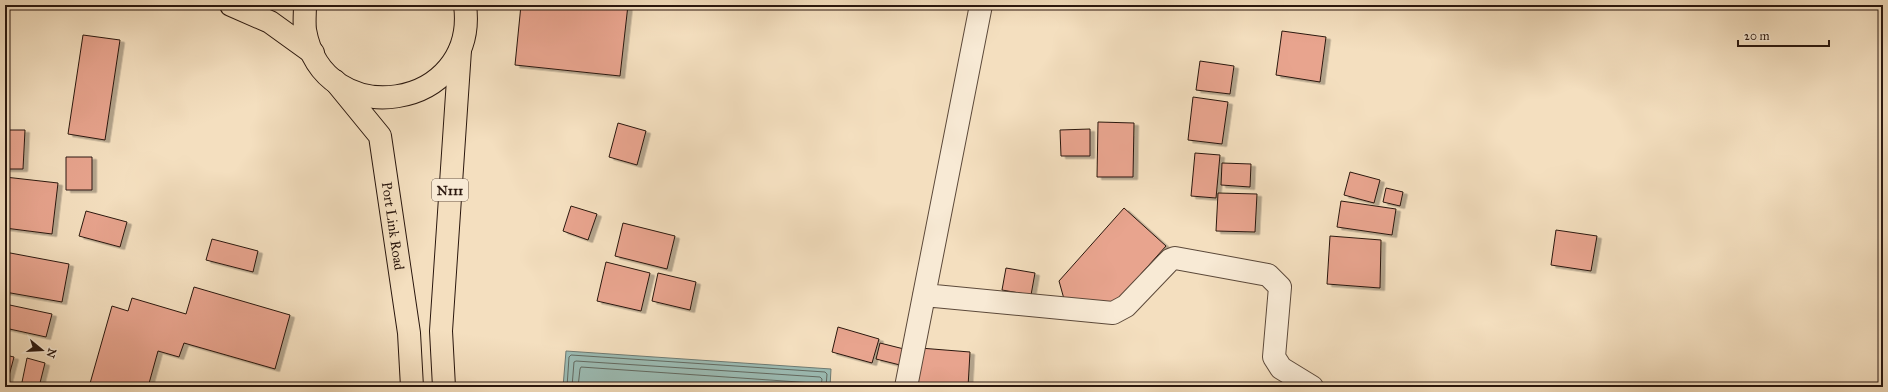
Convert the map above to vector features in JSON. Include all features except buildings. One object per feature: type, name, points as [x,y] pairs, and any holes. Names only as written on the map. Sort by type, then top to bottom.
[{"type":"highway","points":[[232,5],[270,22],[313,53]]},
{"type":"highway","name":"N111","points":[[305,5],[305,29],[313,53],[322,68],[335,81],[356,93],[380,99],[404,96],[427,87],[446,71],[460,50]]},
{"type":"highway","name":"N111","points":[[444,387],[440,331],[460,50],[466,28],[466,5]]},
{"type":"highway","name":"Port Link Road","points":[[335,81],[380,136],[409,333],[412,387]]},
{"type":"street","points":[[906,387],[981,5]]},
{"type":"street","points":[[924,295],[1113,313],[1126,306],[1170,260],[1175,258],[1268,275],[1280,287],[1274,357],[1281,368],[1312,387]]},
{"type":"water","points":[[566,351],[831,369],[830,387],[563,387]]},
{"type":"water","points":[[1112,383],[1112,387],[1026,387],[1026,384]]}]
